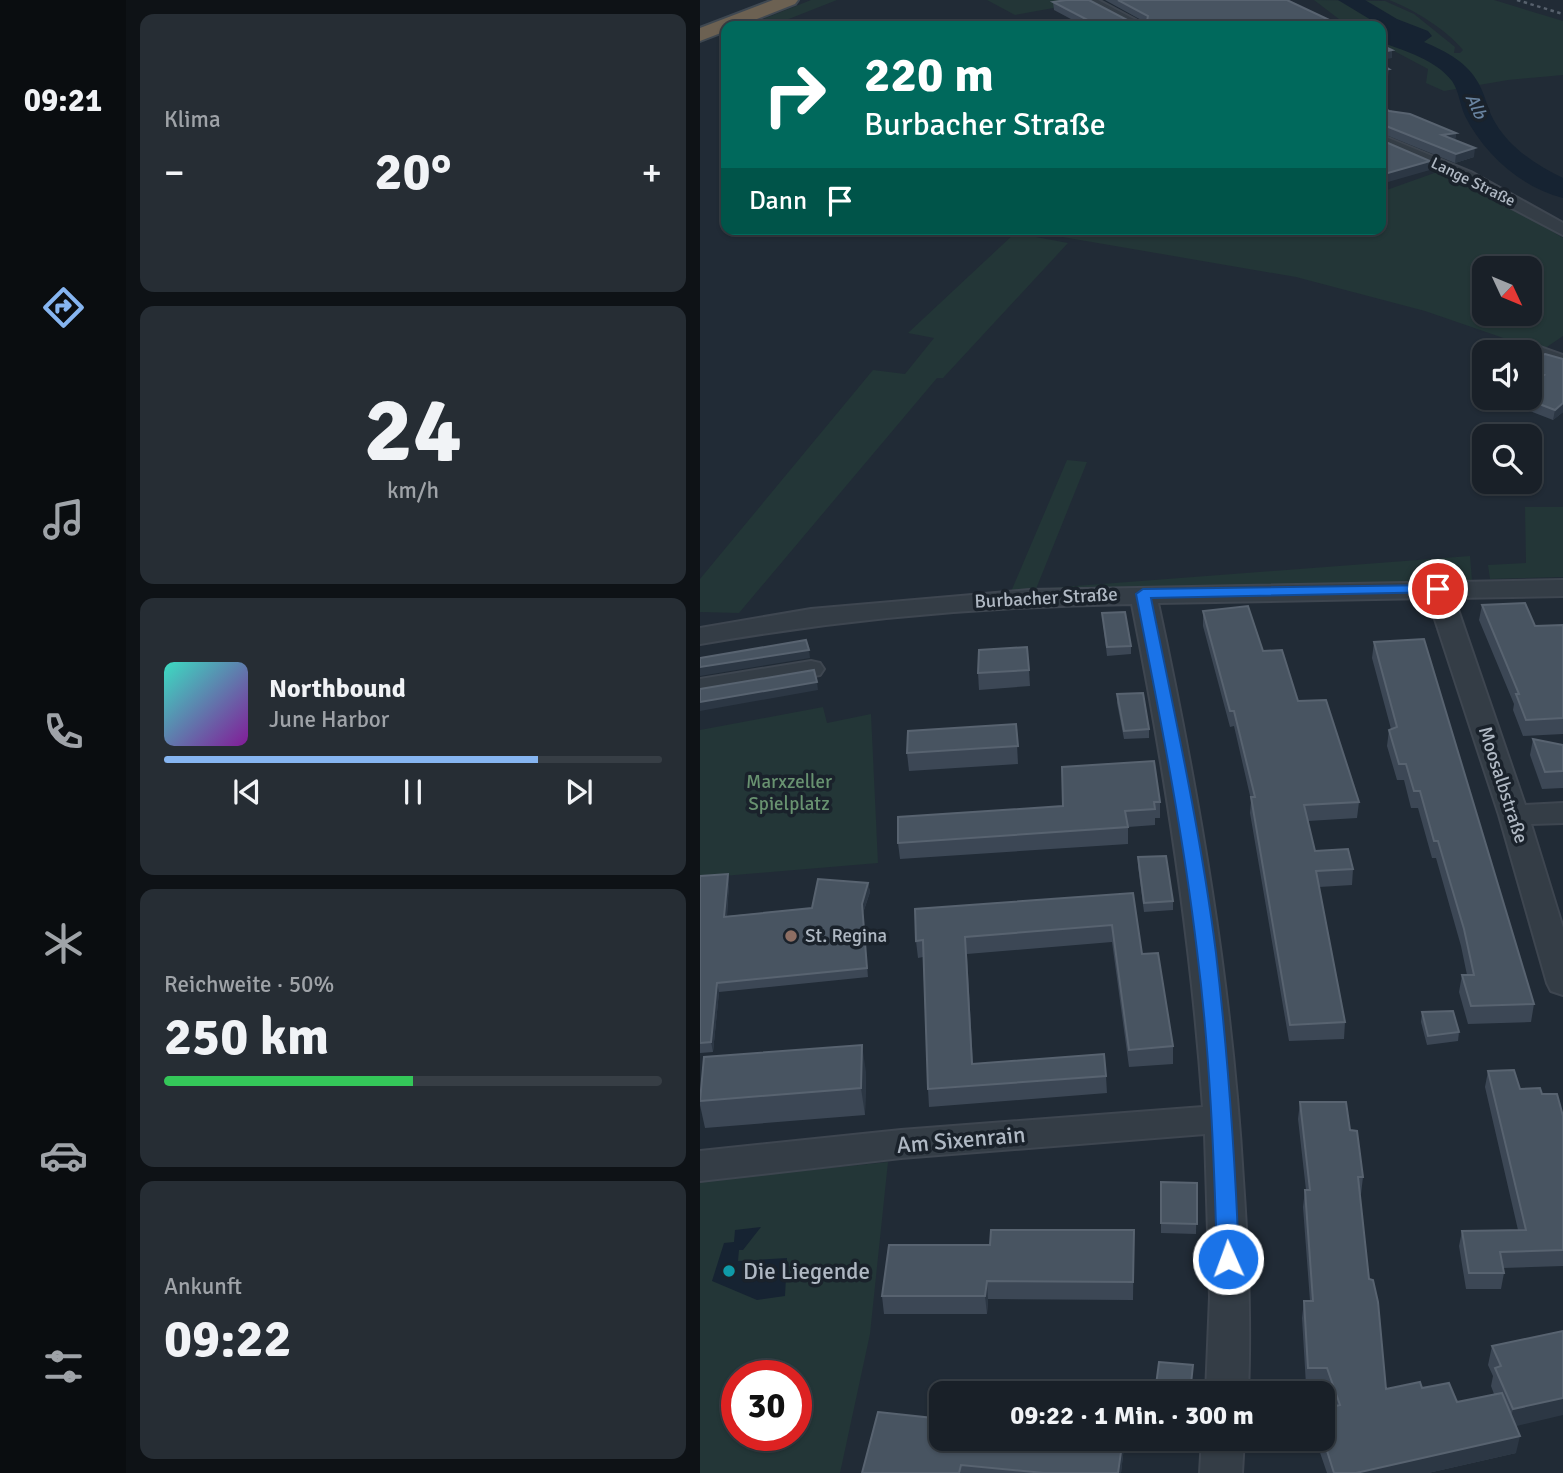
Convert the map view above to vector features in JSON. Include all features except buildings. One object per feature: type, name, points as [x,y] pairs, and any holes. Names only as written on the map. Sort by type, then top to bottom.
[{"type":"highway","points":[[700,19],[751,0]]},
{"type":"highway","points":[[736,21],[789,0]]},
{"type":"highway","points":[[700,35],[721,27]]},
{"type":"street","points":[[1088,0],[1130,21]]},
{"type":"street","name":"Lange Straße","points":[[1386,142],[1465,176],[1563,230]]},
{"type":"street","points":[[1542,354],[1563,362]]},
{"type":"street","name":"Burbacher Straße","points":[[700,636],[852,612],[1016,598],[1563,588]]},
{"type":"street","name":"Moosalbstraße","points":[[1438,589],[1514,815],[1563,983]]},
{"type":"street","points":[[1143,594],[1193,855],[1206,951],[1223,1119],[1231,1336],[1228,1381]]},
{"type":"street","points":[[700,687],[811,669]]},
{"type":"street","points":[[1514,815],[1563,813]]},
{"type":"street","name":"Am Sixenrain","points":[[700,1166],[901,1144],[1223,1119]]},
{"type":"street","points":[[1221,1473],[1222,1451]]},
{"type":"green space","points":[[811,0],[837,0],[784,21],[758,21]]},
{"type":"green space","points":[[987,0],[1076,0],[1081,3],[1015,15]]},
{"type":"green space","points":[[1314,0],[1385,1],[1414,14],[1455,47],[1454,53],[1460,53],[1463,50],[1439,28],[1419,15],[1389,0],[1494,0],[1563,21],[1563,75],[1508,80],[1444,91],[1426,83],[1428,69],[1386,47],[1386,21],[1341,21]]},
{"type":"green space","points":[[1440,171],[1514,208],[1563,238],[1563,336],[1542,350],[1542,340],[1509,340],[1425,311],[1296,277],[1051,235],[1386,235],[1386,190]]},
{"type":"green space","points":[[1013,235],[1068,243],[943,378],[937,378],[739,613],[700,612],[700,579],[873,370],[905,374],[934,338],[908,333]]},
{"type":"green space","points":[[1067,460],[1087,462],[1036,589],[1470,556],[1472,580],[1010,594]]},
{"type":"green space","points":[[1525,507],[1563,507],[1563,577],[1490,579],[1488,565],[1526,563]]},
{"type":"green space","name":"Marxzeller Spielplatz","points":[[823,707],[827,723],[871,714],[878,863],[700,878],[700,730]]},
{"type":"green space","points":[[888,1162],[870,1334],[840,1473],[700,1473],[700,1181]]},
{"type":"water","points":[[761,1227],[743,1250],[739,1250],[738,1261],[787,1258],[785,1296],[757,1300],[712,1281],[724,1243],[734,1242],[735,1230]]},
{"type":"waterway","points":[[1349,0],[1384,21]]},
{"type":"waterway","points":[[1386,22],[1420,36]]},
{"type":"waterway","name":"Alb","points":[[1386,36],[1424,51],[1454,69],[1467,85],[1483,126],[1501,149],[1536,175],[1563,189]]},
{"type":"railway","points":[[1517,0],[1563,14]]},
{"type":"place","name":"St. Regina","points":[[791,936]]},
{"type":"place","name":"Die Liegende","points":[[729,1271]]},
{"type":"route","points":[[1228,1259],[1223,1119],[1206,951],[1193,855],[1143,594],[1438,589]]}]
